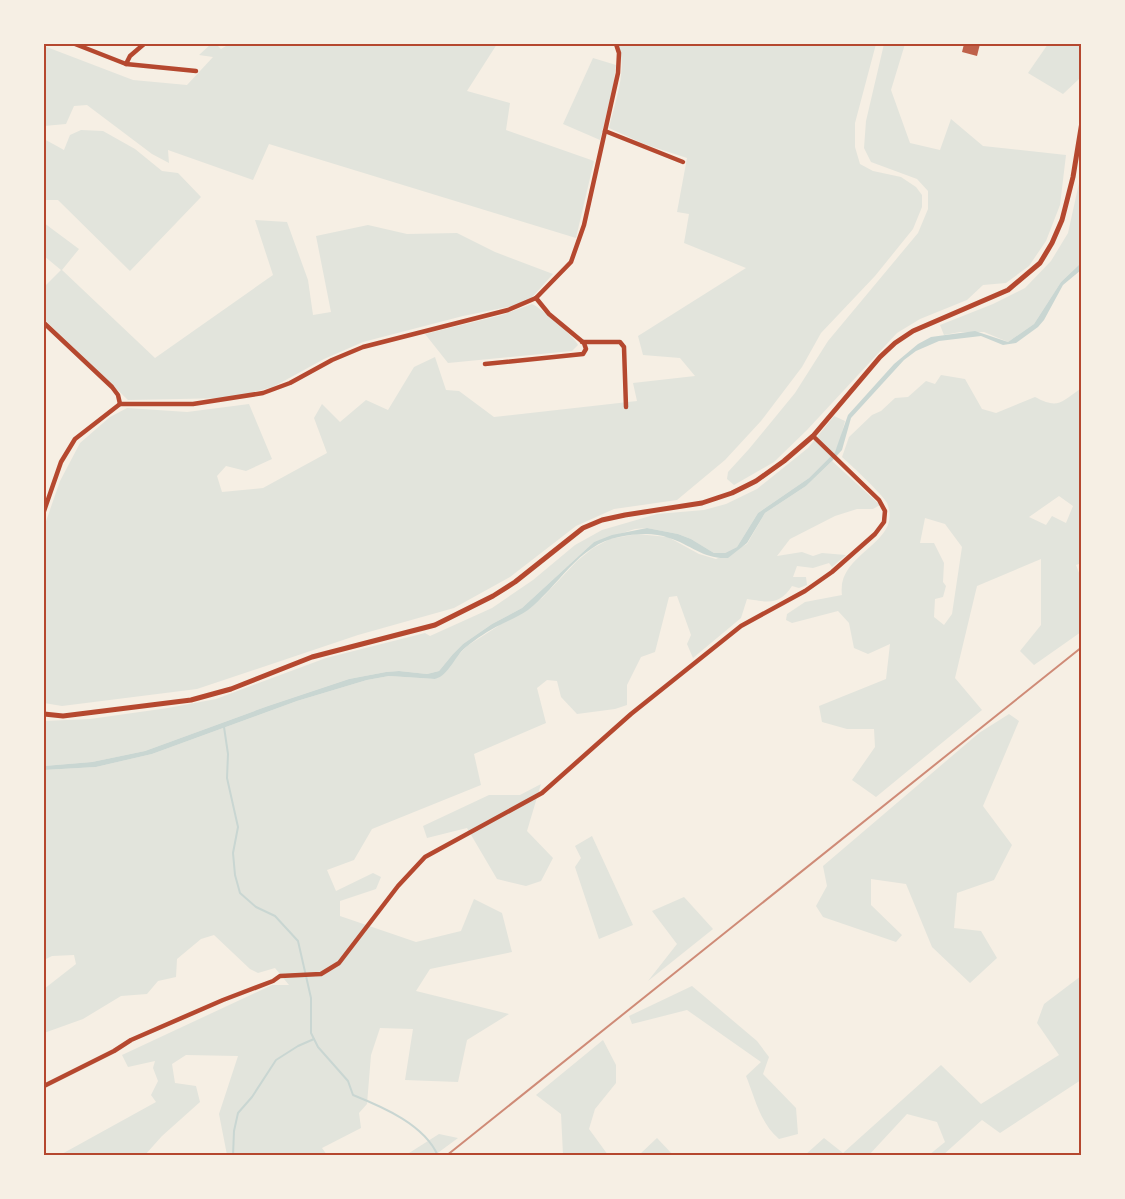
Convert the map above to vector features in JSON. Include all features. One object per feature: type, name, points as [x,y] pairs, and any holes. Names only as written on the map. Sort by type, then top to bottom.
[{"type":"street","points":[[75,44],[126,64],[196,71]]},
{"type":"street","points":[[126,64],[144,44]]},
{"type":"street","points":[[44,511],[61,462],[75,440],[120,404],[193,404],[263,393],[290,383],[332,360],[363,347],[508,310],[536,298],[571,262],[584,225],[618,73],[619,53],[616,44]]},
{"type":"street","points":[[44,714],[63,716],[191,700],[231,689],[312,657],[435,625],[508,586],[583,528],[602,520],[702,503],[732,493],[756,481],[813,436],[880,357],[895,343],[913,331],[1008,290],[1040,263],[1062,220],[1073,177],[1082,122]]},
{"type":"street","points":[[605,130],[682,162]]},
{"type":"street","points":[[485,364],[583,354],[586,349],[582,342],[549,314],[536,298]]},
{"type":"street","points":[[44,323],[112,387],[118,395],[120,404]]},
{"type":"street","points":[[582,342],[620,342],[624,346],[626,407]]},
{"type":"street","points":[[44,1086],[131,1040],[280,976],[321,974],[339,963],[398,886],[425,857],[542,794],[631,714],[741,626],[814,585],[839,566],[875,534],[884,522],[885,510],[879,500],[813,436]]},
{"type":"shaded area","points":[[211,44],[216,44],[221,49],[226,46],[224,44],[497,44],[467,91],[510,103],[506,130],[594,161],[576,238],[269,144],[253,180],[168,150],[169,163],[152,154],[87,105],[74,106],[66,124],[44,126],[44,46],[133,80],[187,85],[213,57],[199,55]]},
{"type":"shaded area","points":[[618,44],[876,44],[855,123],[855,147],[860,164],[873,171],[901,177],[916,187],[922,195],[922,207],[913,229],[875,276],[821,333],[802,367],[761,421],[725,460],[677,500],[614,509],[576,526],[510,577],[454,608],[358,635],[197,689],[62,706],[44,703],[44,527],[60,481],[80,443],[110,417],[127,408],[187,412],[249,404],[272,459],[246,471],[226,466],[217,476],[222,492],[263,488],[327,453],[314,418],[322,404],[340,422],[366,400],[388,410],[414,367],[435,357],[446,390],[459,391],[494,417],[637,401],[633,383],[695,376],[680,358],[643,355],[638,336],[746,268],[684,243],[689,214],[677,212],[687,158],[644,144],[609,128],[621,75],[622,64]]},
{"type":"shaded area","points":[[884,44],[905,44],[891,90],[910,143],[940,150],[951,119],[983,146],[1066,155],[1060,205],[1046,241],[1029,266],[1006,283],[983,285],[967,300],[920,319],[897,333],[807,430],[774,462],[734,485],[727,479],[728,472],[795,393],[828,341],[918,233],[928,209],[928,191],[917,179],[871,162],[864,148],[866,121]]},
{"type":"shaded area","points":[[1048,44],[1081,44],[1080,78],[1063,94],[1028,73]]},
{"type":"shaded area","points":[[593,58],[616,65],[613,88],[600,140],[563,124]]},
{"type":"shaded area","points":[[81,130],[103,131],[135,149],[162,171],[178,173],[201,197],[130,271],[58,200],[45,200],[44,203],[44,139],[64,150],[70,135]]},
{"type":"shaded area","points":[[1081,174],[1081,263],[1061,282],[1034,324],[1008,342],[984,332],[944,335],[940,325],[993,304],[1025,288],[1051,261],[1068,233]]},
{"type":"shaded area","points":[[255,220],[287,222],[308,280],[313,315],[331,312],[316,236],[368,225],[407,234],[457,233],[495,252],[553,274],[527,303],[463,316],[363,342],[324,359],[273,387],[231,398],[128,400],[44,319],[44,287],[61,270],[44,256],[44,223],[79,249],[62,270],[155,358],[273,275]]},
{"type":"shaded area","points":[[1081,263],[1081,270],[1063,285],[1044,320],[1016,343],[1003,345],[981,336],[939,341],[916,351],[904,360],[851,418],[842,450],[806,486],[765,513],[747,543],[728,558],[711,556],[657,535],[631,535],[605,541],[581,557],[528,610],[487,632],[466,647],[440,677],[435,679],[389,676],[367,680],[297,701],[152,754],[96,767],[44,770],[44,766],[92,762],[145,751],[349,679],[386,672],[427,674],[439,671],[463,644],[492,624],[522,608],[594,542],[612,535],[647,528],[678,534],[714,553],[725,553],[737,547],[758,513],[809,478],[835,452],[848,415],[894,364],[918,344],[931,337],[975,331],[1008,342],[1034,324],[1061,282]]},
{"type":"shaded area","points":[[532,304],[558,323],[576,341],[578,345],[572,351],[448,363],[425,334],[502,315]]},
{"type":"shaded area","points":[[941,375],[965,379],[982,409],[996,413],[1035,397],[1049,403],[1059,403],[1081,390],[1082,563],[1076,565],[1081,578],[1081,632],[1034,665],[1020,651],[1041,625],[1041,559],[977,586],[955,678],[982,710],[876,797],[852,780],[875,747],[874,729],[847,729],[822,722],[819,706],[886,679],[890,644],[868,654],[854,648],[849,623],[838,611],[792,623],[786,620],[787,614],[805,602],[842,595],[843,580],[849,568],[879,539],[886,529],[890,517],[887,503],[842,457],[849,437],[872,415],[881,411],[895,398],[908,397],[926,381],[935,384]],"holes":[[[1059,496],[1073,506],[1066,523],[1052,516],[1046,525],[1029,517]],[[925,518],[945,524],[962,547],[952,614],[944,625],[934,617],[935,599],[943,597],[946,586],[943,582],[944,563],[934,543],[920,543]]]},
{"type":"shaded area","points":[[834,416],[845,421],[835,452],[809,478],[758,513],[737,547],[725,553],[714,553],[678,534],[647,528],[635,529],[594,542],[522,608],[492,624],[463,644],[439,671],[427,674],[386,672],[349,679],[145,751],[92,762],[44,766],[44,721],[90,719],[216,699],[326,658],[425,633],[430,636],[492,608],[533,580],[575,545],[602,530],[657,514],[704,510],[726,504],[757,489],[808,448]]},
{"type":"shaded area","points":[[832,461],[880,505],[873,509],[857,509],[835,516],[790,539],[777,556],[802,552],[813,556],[822,553],[846,555],[832,567],[829,563],[813,568],[797,566],[793,577],[806,577],[807,585],[799,588],[792,586],[778,600],[747,599],[741,618],[693,658],[687,644],[691,635],[677,596],[669,597],[655,652],[641,657],[627,685],[627,705],[615,709],[577,714],[561,697],[557,681],[547,680],[537,688],[546,723],[474,754],[481,785],[372,829],[354,860],[327,870],[336,891],[373,873],[381,877],[376,889],[340,901],[340,916],[416,942],[461,931],[474,899],[502,913],[512,952],[430,969],[416,991],[509,1014],[467,1040],[458,1082],[405,1080],[413,1029],[380,1028],[371,1055],[367,1104],[359,1113],[361,1128],[322,1148],[327,1155],[227,1155],[219,1114],[238,1056],[186,1055],[172,1064],[175,1083],[196,1086],[200,1102],[162,1136],[145,1155],[60,1155],[156,1102],[151,1095],[158,1081],[153,1068],[155,1061],[128,1067],[122,1055],[272,985],[289,985],[275,968],[258,973],[250,969],[214,935],[201,939],[177,959],[176,977],[158,981],[147,994],[121,996],[83,1019],[44,1033],[44,989],[76,964],[74,955],[52,956],[44,960],[44,770],[96,767],[152,754],[297,701],[367,680],[389,676],[435,679],[467,646],[542,598],[577,561],[593,548],[610,539],[637,534],[668,537],[699,554],[716,559],[747,544],[765,513],[806,486]]},
{"type":"shaded area","points":[[1009,714],[1019,721],[983,806],[1012,845],[994,880],[957,893],[954,928],[981,931],[997,958],[970,983],[932,947],[906,884],[871,879],[871,905],[902,935],[896,942],[823,917],[816,906],[827,886],[823,866],[979,733]]},
{"type":"shaded area","points":[[541,784],[527,831],[553,858],[541,881],[526,886],[497,879],[467,828],[427,838],[423,826],[489,795],[520,795]]},
{"type":"shaded area","points":[[592,836],[633,925],[599,939],[575,867],[581,858],[575,846]]},
{"type":"shaded area","points":[[684,897],[713,929],[648,981],[677,944],[652,911]]},
{"type":"shaded area","points":[[1081,976],[1081,1080],[1000,1133],[982,1120],[943,1155],[929,1155],[945,1142],[937,1122],[907,1114],[869,1155],[805,1155],[824,1138],[843,1153],[941,1065],[981,1104],[1059,1055],[1037,1023],[1044,1004]]},
{"type":"shaded area","points":[[692,986],[757,1041],[769,1057],[763,1074],[796,1108],[798,1134],[779,1139],[767,1126],[746,1076],[761,1062],[687,1010],[632,1024],[629,1016]]},
{"type":"shaded area","points":[[603,1040],[616,1065],[616,1083],[595,1109],[589,1129],[608,1155],[563,1155],[561,1114],[536,1095]]},
{"type":"shaded area","points":[[439,1134],[458,1138],[435,1155],[406,1155]]},
{"type":"shaded area","points":[[657,1138],[673,1155],[639,1155]]},
{"type":"building","points":[[964,44],[980,44],[977,56],[962,52]]},
{"type":"waterway","points":[[224,727],[228,754],[227,778],[238,827],[233,853],[235,875],[240,893],[256,907],[275,916],[298,941],[311,998],[311,1033],[318,1047],[348,1081],[353,1095],[402,1118],[423,1135],[438,1156]]},
{"type":"waterway","points":[[233,1156],[234,1131],[238,1113],[252,1097],[276,1060],[314,1039]]},
{"type":"railway","points":[[446,1156],[1082,647]]}]
